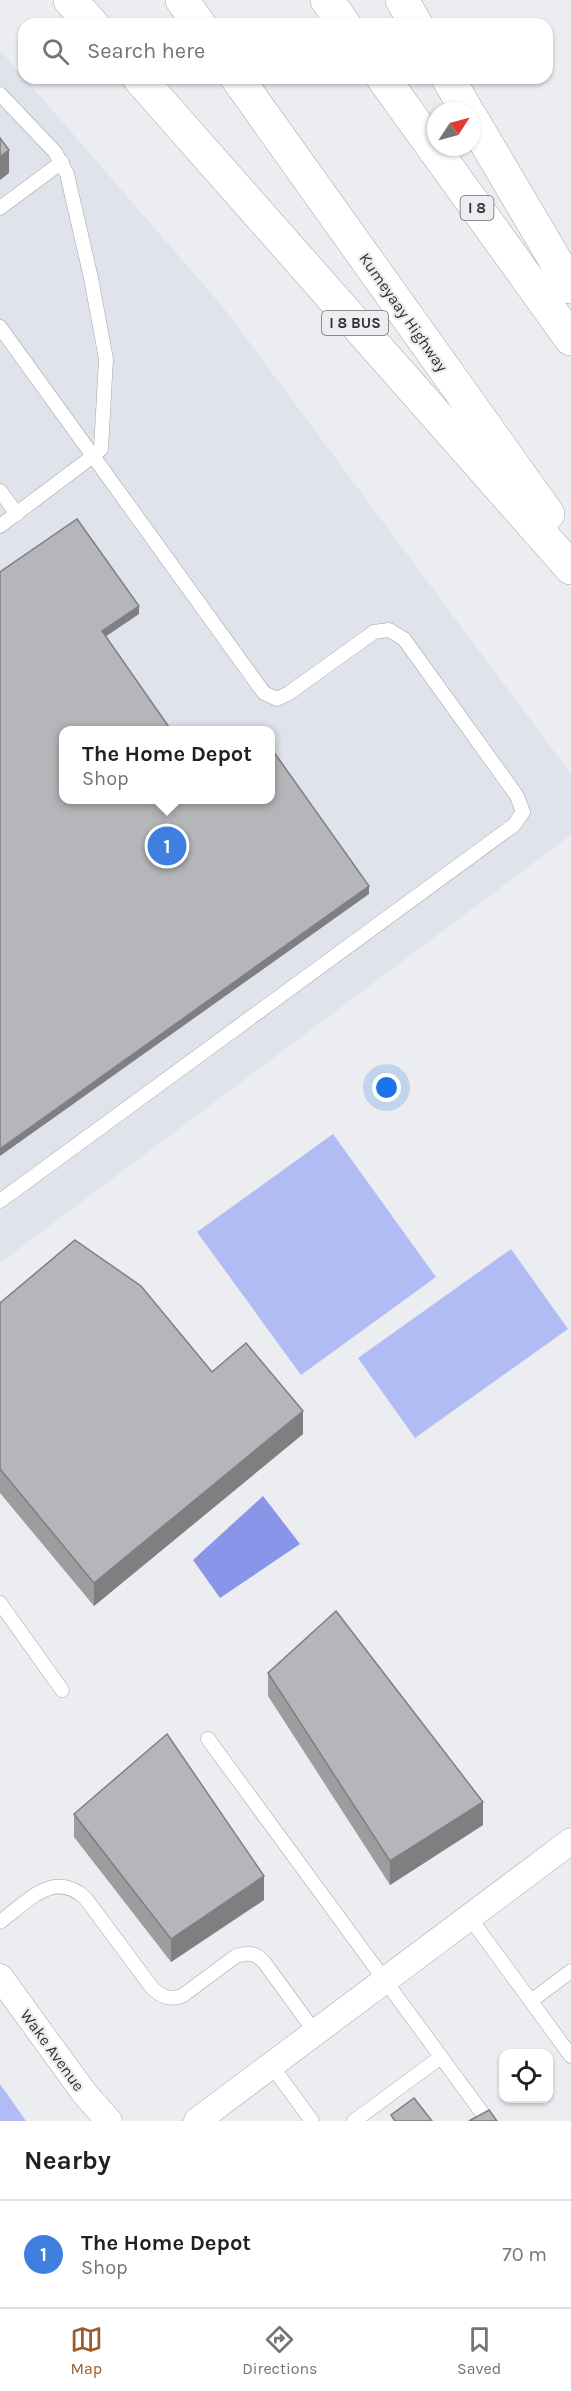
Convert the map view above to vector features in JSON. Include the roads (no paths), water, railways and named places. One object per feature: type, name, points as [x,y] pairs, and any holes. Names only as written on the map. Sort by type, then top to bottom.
[{"type":"highway","points":[[70,0],[86,18]]},
{"type":"highway","points":[[182,0],[195,18]]},
{"type":"highway","points":[[327,0],[340,18]]},
{"type":"highway","points":[[402,0],[412,18]]},
{"type":"highway","name":"I 8 BUS","points":[[144,84],[571,568]]},
{"type":"highway","name":"Kumeyaay Highway","points":[[241,84],[571,546]]},
{"type":"highway","name":"I 8","points":[[387,84],[571,339]]},
{"type":"highway","points":[[451,84],[462,102]]},
{"type":"highway","points":[[481,134],[571,287]]},
{"type":"street","points":[[197,2121],[571,1841]]},
{"type":"street","name":"Wake Avenue","points":[[0,1977],[85,2094],[109,2121]]},
{"type":"lane","points":[[0,94],[63,162],[92,278],[106,359],[101,449],[0,526]]},
{"type":"lane","points":[[0,208],[63,162]]},
{"type":"lane","points":[[0,327],[264,693],[277,699],[289,693],[374,633],[389,630],[404,639],[517,796],[523,812],[514,825],[0,1201]]},
{"type":"lane","points":[[0,490],[16,514]]},
{"type":"lane","points":[[0,1603],[62,1690]]},
{"type":"lane","points":[[208,1739],[488,2121]]},
{"type":"lane","points":[[0,1922],[45,1889],[61,1885],[74,1887],[86,1899],[153,1989],[163,1997],[173,1999],[182,1996],[236,1956],[246,1952],[257,1955],[264,1962],[315,2032]]},
{"type":"lane","points":[[470,1918],[571,2056]]},
{"type":"lane","points":[[531,2001],[571,1971]]},
{"type":"lane","points":[[354,2121],[441,2056]]},
{"type":"lane","points":[[271,2065],[312,2121]]},
{"type":"place","name":"The Home Depot","points":[[167,846]]}]
